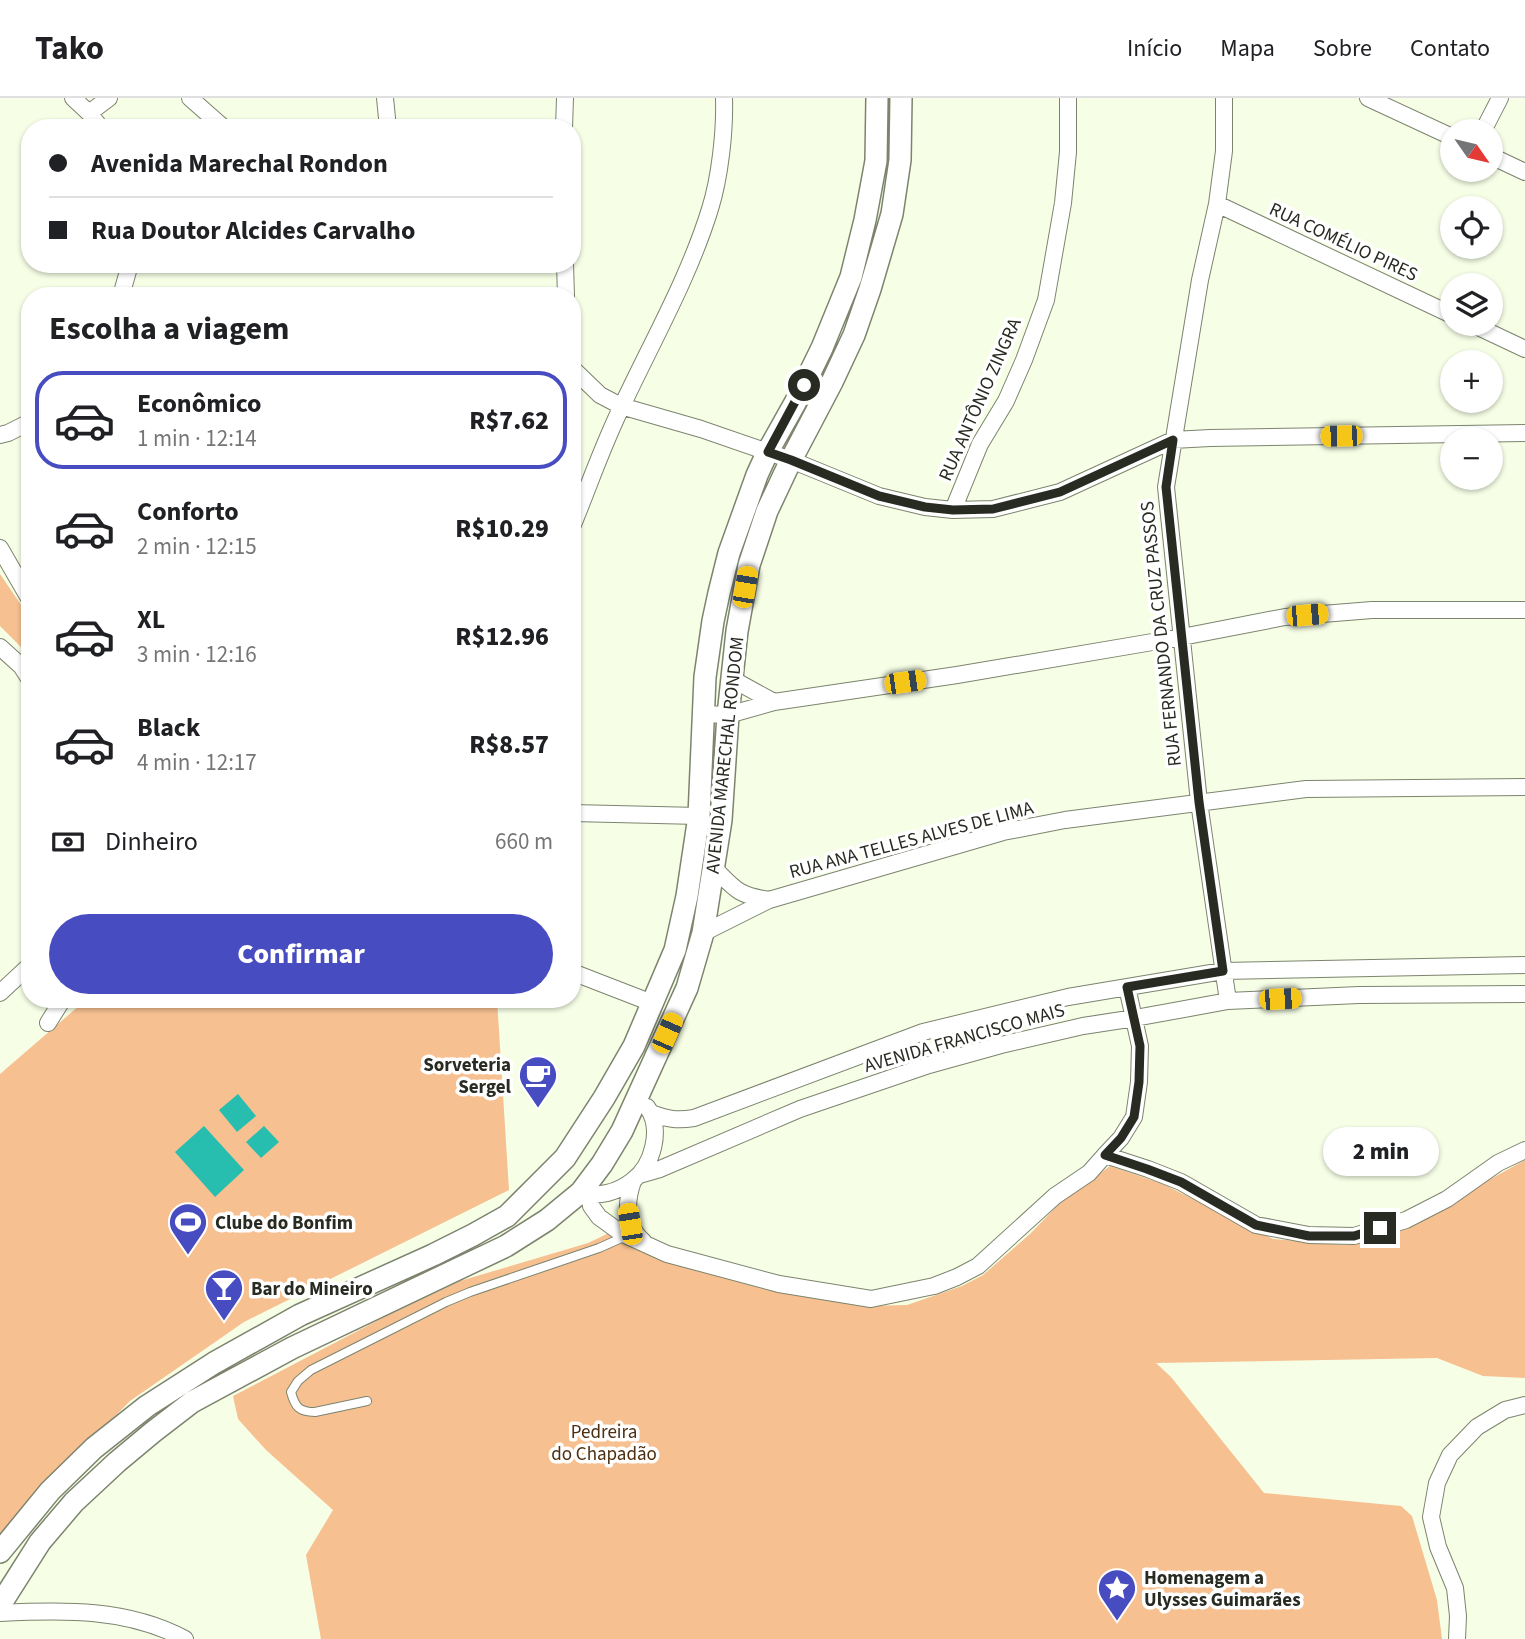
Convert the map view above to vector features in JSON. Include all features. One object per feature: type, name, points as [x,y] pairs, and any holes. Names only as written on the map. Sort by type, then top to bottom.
[{"type":"main road","points":[[0,1552],[50,1491],[94,1447],[147,1406],[214,1363],[300,1315],[473,1236],[507,1216],[565,1158],[604,1098],[635,1046],[675,950],[687,896],[699,816],[705,677],[719,593],[743,511],[768,452],[822,348],[851,277],[876,161],[877,98]]},
{"type":"main road","name":"AVENIDA MARECHAL RONDOM","points":[[0,1605],[40,1542],[74,1502],[117,1462],[192,1402],[292,1348],[506,1246],[547,1220],[585,1194],[622,1131],[644,1107],[687,988],[702,933],[721,820],[737,632],[749,565],[767,511],[854,335],[870,289],[892,214],[900,160],[901,98]]},
{"type":"main road","points":[[604,1098],[620,1096],[644,1107]]},
{"type":"main road","points":[[565,1158],[570,1181],[585,1194]]},
{"type":"street","points":[[72,98],[94,119]]},
{"type":"street","points":[[89,113],[108,98]]},
{"type":"street","points":[[190,98],[213,119]]},
{"type":"street","points":[[385,98],[387,119]]},
{"type":"street","points":[[564,119],[565,98]]},
{"type":"street","points":[[581,505],[621,406],[687,271],[711,207],[722,144],[724,98]]},
{"type":"street","name":"RUA ANTÔNIO ZINGRA","points":[[953,510],[980,444],[1006,401],[1046,300],[1063,203],[1068,152],[1068,98]]},
{"type":"street","name":"RUA FERNANDO DA CRUZ PASSOS","points":[[1224,98],[1224,151],[1217,204],[1200,280],[1166,487],[1199,802],[1228,1001]]},
{"type":"street","points":[[1367,98],[1440,131]]},
{"type":"street","points":[[1489,119],[1500,98]]},
{"type":"street","points":[[1503,162],[1525,172]]},
{"type":"street","name":"RUA COMÉLIO PIRES","points":[[1217,204],[1440,309]]},
{"type":"street","points":[[1497,336],[1525,349]]},
{"type":"street","points":[[581,377],[600,395],[621,406],[791,460],[879,496],[925,507],[953,510],[993,509],[1060,492],[1173,440],[1525,433]]},
{"type":"street","points":[[4,434],[21,418]]},
{"type":"street","points":[[4,434],[21,426]]},
{"type":"street","points":[[0,548],[21,584]]},
{"type":"street","points":[[704,714],[728,715],[774,702],[957,675],[1285,617],[1372,610],[1525,610]]},
{"type":"street","points":[[0,648],[21,666]]},
{"type":"street","points":[[732,679],[774,702]]},
{"type":"street","name":"RUA ANA TELLES ALVES DE LIMA","points":[[702,933],[769,900],[1003,832],[1065,820],[1306,789],[1525,787]]},
{"type":"street","points":[[581,813],[699,816]]},
{"type":"street","points":[[713,867],[733,888],[747,896],[769,900]]},
{"type":"street","name":"AVENIDA FRANCISCO MAIS","points":[[644,1107],[668,1119],[694,1118],[923,1032],[1068,997],[1223,971],[1525,965]]},
{"type":"street","points":[[0,993],[21,973]]},
{"type":"street","points":[[581,975],[652,1003]]},
{"type":"street","points":[[585,1194],[599,1217],[626,1236],[667,1254],[779,1284],[871,1299],[945,1282],[978,1266],[1055,1196],[1089,1173],[1121,1138],[1134,1117],[1140,1046],[1127,987]]},
{"type":"street","name":"AVENIDA FRANCISCO MAIS","points":[[585,1194],[606,1194],[636,1178],[670,1166],[800,1109],[929,1065],[1083,1026],[1228,1001],[1359,995],[1525,994]]},
{"type":"street","points":[[48,1023],[57,1008]]},
{"type":"street","points":[[644,1107],[656,1127],[654,1144],[629,1192],[627,1208],[630,1224],[639,1238],[649,1246]]},
{"type":"street","points":[[1105,1155],[1181,1182],[1256,1225],[1309,1236],[1354,1236],[1406,1220],[1447,1199],[1498,1163],[1525,1150]]},
{"type":"street","points":[[1457,1639],[1455,1588],[1438,1547],[1432,1517],[1437,1483],[1450,1455],[1477,1427],[1505,1410],[1525,1405]]},
{"type":"street","points":[[0,1613],[54,1610],[101,1613],[149,1623],[185,1639]]},
{"type":"lane","points":[[368,1401],[307,1412],[299,1409],[291,1392],[298,1381],[311,1370],[446,1302],[626,1236]]},
{"type":"green space","points":[[0,574],[21,605],[21,647],[0,626]]},
{"type":"green space","name":"Clube do Bonfim","points":[[77,1008],[498,1008],[509,1190],[244,1322],[130,1401],[0,1533],[0,1074]]},
{"type":"green space","name":"Pedreira do Chapadão","points":[[1525,1160],[1525,1378],[1483,1376],[1437,1358],[1156,1363],[1171,1377],[1264,1493],[1401,1506],[1412,1516],[1437,1600],[1442,1639],[321,1639],[306,1555],[333,1510],[266,1450],[238,1419],[233,1396],[390,1314],[460,1281],[588,1243],[609,1233],[818,1296],[865,1306],[907,1305],[962,1286],[983,1275],[1030,1234],[1060,1203],[1110,1166],[1163,1184],[1273,1239],[1346,1245],[1406,1229]]},
{"type":"water","points":[[238,1094],[256,1116],[237,1132],[219,1110]]},
{"type":"water","points":[[204,1126],[244,1170],[215,1197],[175,1152]]},
{"type":"water","points":[[264,1126],[279,1142],[261,1158],[246,1142]]},
{"type":"place","name":"Sorveteria Sergel","points":[[538,1109]]},
{"type":"place","name":"Clube do Bonfim","points":[[188,1256]]},
{"type":"place","name":"Bar do Mineiro","points":[[224,1322]]},
{"type":"place","name":"Homenagem a Ulysses Guimarães","points":[[1117,1622]]},
{"type":"route","points":[[804,385],[768,452],[879,496],[925,507],[953,510],[993,509],[1060,492],[1173,440],[1166,487],[1199,802],[1223,971],[1127,987],[1140,1046],[1139,1082],[1134,1117],[1121,1138],[1105,1155],[1181,1182],[1256,1225],[1309,1236],[1354,1236],[1380,1228]]}]
